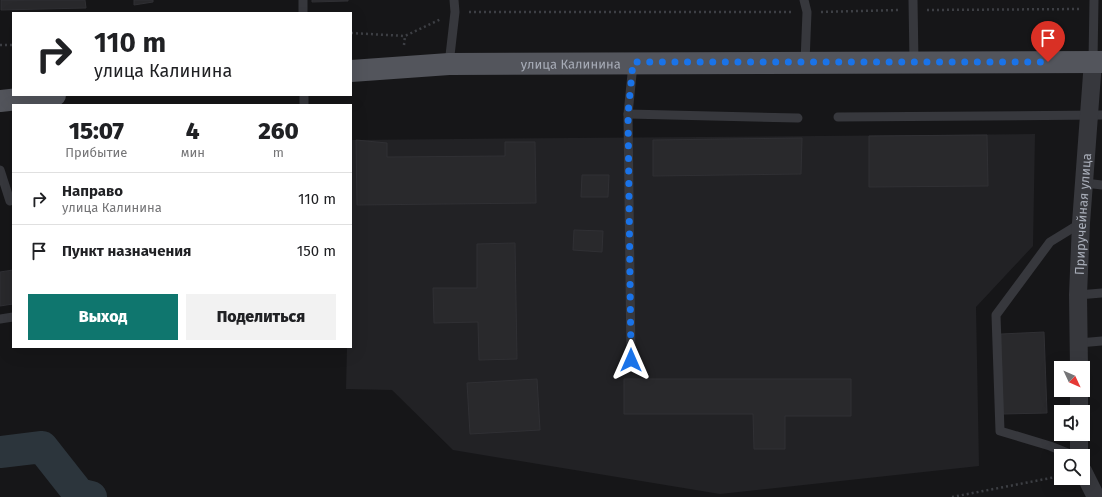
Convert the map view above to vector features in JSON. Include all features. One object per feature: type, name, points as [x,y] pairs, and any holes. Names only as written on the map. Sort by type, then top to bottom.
[{"type":"main road","name":"улица Калинина","points":[[352,72],[450,64],[633,62],[1097,62]]},
{"type":"main road","points":[[0,101],[45,96]]},
{"type":"street","name":"Приручейная улица","points":[[1079,361],[1078,295],[1081,223],[1093,184],[1097,62]]},
{"type":"street","points":[[1090,485],[1096,497]]},
{"type":"lane","points":[[303,0],[303,12]]},
{"type":"lane","points":[[450,64],[455,12],[454,0]]},
{"type":"lane","points":[[804,0],[807,12],[805,62]]},
{"type":"lane","points":[[913,0],[914,62]]},
{"type":"lane","points":[[1094,5],[1097,62]]},
{"type":"lane","points":[[631,360],[628,114],[633,62]]},
{"type":"lane","points":[[628,114],[798,118]]},
{"type":"lane","points":[[838,117],[1096,115]]},
{"type":"lane","points":[[0,170],[11,202],[0,202]]},
{"type":"lane","points":[[1058,449],[1000,431],[996,315],[1050,242],[1081,223]]},
{"type":"lane","points":[[1078,295],[1102,293]]},
{"type":"lane","points":[[0,319],[12,317]]},
{"type":"lane","points":[[1079,343],[1102,341]]},
{"type":"path","points":[[352,33],[405,36],[455,12],[807,12],[1094,5]]},
{"type":"path","points":[[404,45],[405,36]]},
{"type":"path","points":[[0,45],[12,45]]},
{"type":"path","points":[[952,497],[1054,477]]},
{"type":"shaded area","points":[[1035,134],[1033,246],[976,307],[979,466],[720,494],[453,450],[392,390],[346,389],[347,348],[352,348],[352,140]]},
{"type":"building","points":[[1,0],[85,0],[86,8],[1,10]]},
{"type":"building","points":[[134,0],[153,0],[153,2],[134,5]]},
{"type":"building","points":[[312,0],[348,0],[348,1],[312,2]]},
{"type":"building","points":[[987,135],[988,186],[869,187],[869,136]]},
{"type":"building","points":[[802,138],[801,174],[653,176],[653,140]]},
{"type":"building","points":[[356,140],[387,143],[387,157],[505,156],[505,142],[535,142],[536,203],[357,205]]},
{"type":"building","points":[[582,175],[609,175],[608,197],[581,197]]},
{"type":"building","points":[[574,230],[603,231],[602,252],[573,250]]},
{"type":"building","points":[[515,243],[517,359],[479,360],[478,322],[434,323],[433,288],[477,288],[477,244]]},
{"type":"building","points":[[12,270],[12,304],[0,306],[0,272]]},
{"type":"building","points":[[1044,332],[1047,413],[1003,414],[1001,334]]},
{"type":"building","points":[[537,379],[540,430],[470,434],[467,383]]},
{"type":"building","points":[[624,379],[851,379],[851,416],[785,416],[785,449],[754,449],[753,414],[624,414]]},
{"type":"waterway","points":[[0,452],[42,447],[79,494],[91,497]]},
{"type":"route","points":[[631,360],[628,114],[633,62],[715,64],[805,62],[1048,62]]}]
